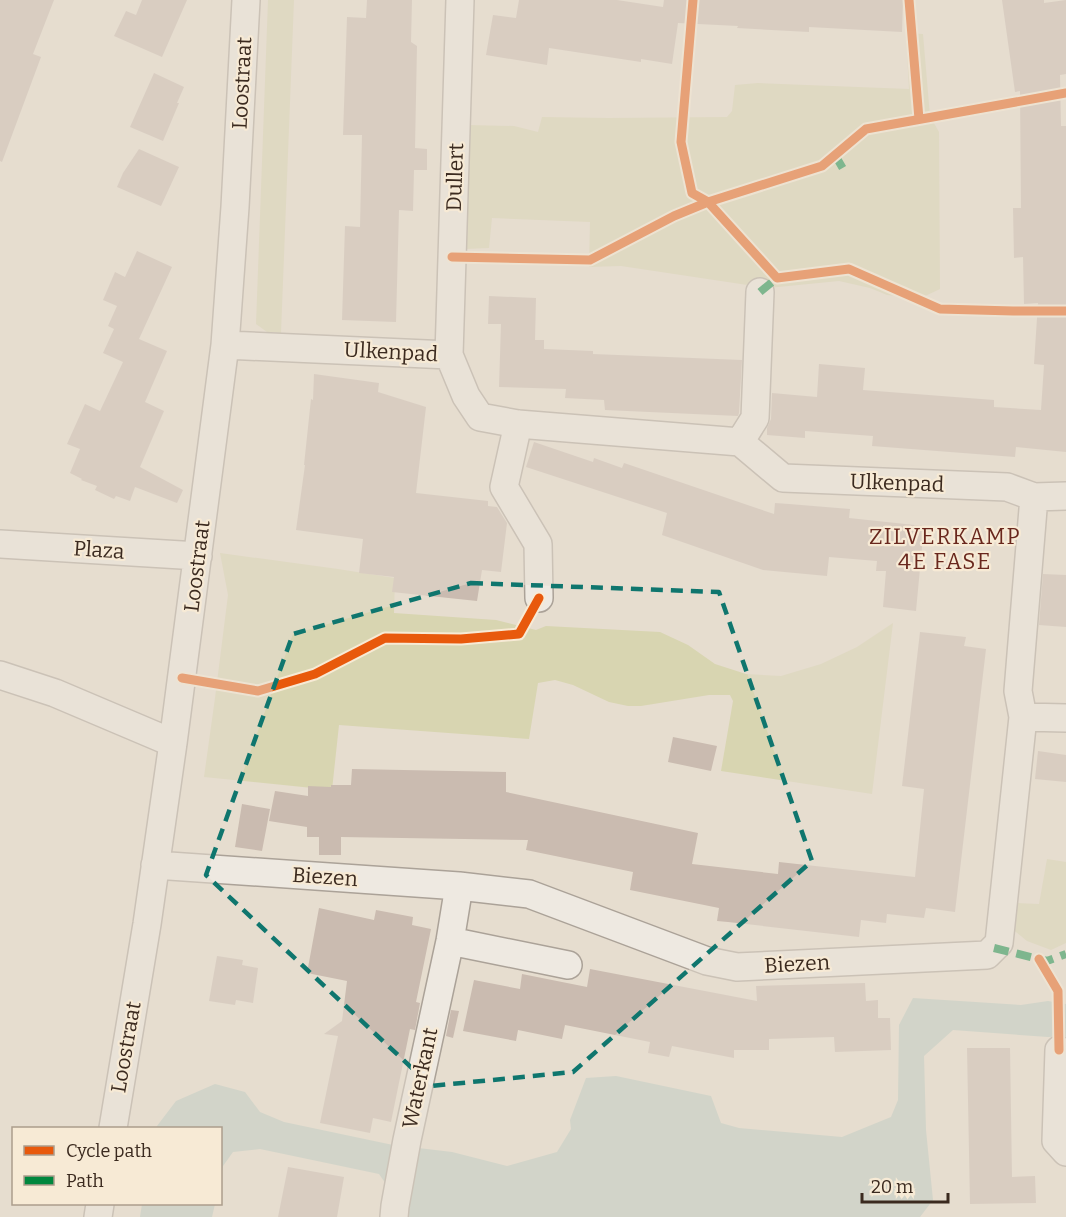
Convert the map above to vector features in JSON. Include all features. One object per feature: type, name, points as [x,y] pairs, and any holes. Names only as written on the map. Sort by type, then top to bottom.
[{"type":"street","name":"Loostraat","points":[[113,1127],[147,924],[173,743],[225,345],[246,0]]},
{"type":"street","name":"Dullert","points":[[449,355],[459,0]]},
{"type":"street","points":[[740,442],[756,418],[760,292]]},
{"type":"street","name":"Ulkenpad","points":[[225,345],[449,355],[466,396],[480,417],[518,423],[740,442],[783,478],[1007,487],[1034,497],[1066,496]]},
{"type":"street","points":[[518,423],[504,487],[538,544],[539,598]]},
{"type":"street","name":"Biezen","points":[[155,865],[459,886],[529,894],[707,961],[737,967],[987,955],[999,943],[1023,717],[1018,690],[1034,497]]},
{"type":"street","name":"Plaza","points":[[0,544],[198,556]]},
{"type":"street","points":[[0,675],[55,693],[173,743]]},
{"type":"street","points":[[1023,717],[1065,715]]},
{"type":"street","name":"Waterkant","points":[[394,1211],[450,941],[459,886]]},
{"type":"street","points":[[450,941],[568,965]]},
{"type":"street","points":[[1059,1050],[1056,1141],[1066,1152]]},
{"type":"highlighted area","points":[[471,583],[719,592],[812,861],[573,1072],[431,1086],[206,875],[293,634]]},
{"type":"shaded area","points":[[268,0],[294,0],[281,333],[267,332],[256,324]]},
{"type":"shaded area","points":[[906,33],[923,34],[930,116],[939,132],[940,289],[921,298],[887,295],[870,288],[839,281],[768,288],[621,266],[589,267],[590,222],[492,218],[489,248],[465,249],[467,125],[514,126],[538,132],[542,117],[727,117],[732,111],[735,85],[758,83],[909,89]]},
{"type":"shaded area","points":[[220,553],[395,578],[394,613],[496,620],[536,630],[546,626],[660,632],[688,645],[715,664],[746,674],[781,676],[821,664],[857,647],[893,623],[872,794],[721,771],[733,701],[730,695],[709,695],[628,706],[609,702],[573,685],[555,680],[538,683],[529,739],[339,725],[332,790],[204,777],[228,595]]},
{"type":"shaded area","points":[[1047,859],[1066,862],[1066,943],[1051,950],[1027,941],[1011,928],[1013,903],[1039,904]]},
{"type":"shaded area","points":[[913,998],[1021,1005],[1048,1001],[1066,1004],[1066,1036],[1048,1037],[953,1030],[924,1056],[926,1130],[933,1200],[920,1217],[409,1217],[379,1174],[260,1149],[233,1152],[222,1171],[222,1127],[157,1127],[176,1101],[215,1084],[245,1092],[260,1112],[284,1122],[393,1145],[452,1152],[507,1166],[557,1152],[571,1129],[570,1120],[586,1078],[616,1076],[711,1096],[721,1123],[739,1128],[842,1137],[891,1117],[898,1100],[899,1025]]},
{"type":"shaded area","points":[[142,1205],[215,1205],[212,1217],[140,1217]]},
{"type":"building","points":[[0,0],[54,0],[33,54],[41,57],[2,162],[0,161]]},
{"type":"building","points":[[142,0],[187,0],[162,57],[114,36],[126,11],[136,15]]},
{"type":"building","points":[[367,0],[412,0],[411,42],[417,46],[415,148],[427,149],[427,170],[414,170],[413,211],[399,210],[396,322],[342,320],[345,226],[360,227],[362,135],[343,135],[347,17],[366,18]]},
{"type":"building","points":[[519,0],[617,0],[663,7],[664,0],[903,0],[902,32],[809,27],[809,32],[678,23],[672,64],[641,59],[641,62],[549,48],[547,65],[486,55],[493,15],[516,18]]},
{"type":"building","points":[[1002,0],[1044,0],[1044,3],[1066,0],[1066,74],[1060,75],[1061,126],[1066,126],[1066,452],[1016,447],[1015,457],[872,446],[873,436],[805,431],[805,438],[767,435],[771,419],[772,393],[817,397],[819,364],[865,368],[863,390],[994,400],[994,407],[1041,410],[1044,365],[1034,364],[1038,303],[1024,304],[1023,257],[1014,258],[1013,208],[1021,208],[1020,91],[1015,92]]},
{"type":"building","points":[[154,73],[184,87],[163,141],[130,127]]},
{"type":"building","points":[[139,149],[179,167],[161,206],[117,187],[123,173]]},
{"type":"building","points":[[137,251],[172,267],[139,339],[167,351],[145,402],[164,411],[140,467],[183,490],[177,503],[135,487],[130,501],[116,496],[114,499],[95,490],[97,486],[70,473],[80,449],[67,444],[85,404],[100,411],[123,362],[103,353],[114,329],[108,326],[117,306],[103,300],[115,272],[125,277]]},
{"type":"building","points":[[489,296],[536,298],[535,340],[544,340],[544,349],[593,351],[593,354],[742,360],[738,416],[605,410],[604,400],[565,398],[566,389],[499,387],[501,324],[488,324]]},
{"type":"building","points":[[314,374],[379,383],[378,392],[426,407],[416,493],[488,501],[488,506],[497,507],[507,523],[501,572],[482,570],[477,601],[392,592],[394,577],[359,573],[363,539],[296,530],[311,399],[313,400]]},
{"type":"building","points":[[534,442],[593,462],[594,458],[622,468],[624,463],[774,514],[775,503],[789,504],[850,509],[849,518],[924,526],[916,611],[883,607],[886,571],[876,571],[877,561],[829,557],[827,576],[763,570],[662,535],[667,513],[526,467]]},
{"type":"building","points":[[1043,574],[1066,575],[1066,627],[1039,625]]},
{"type":"building","points":[[920,632],[966,637],[964,646],[986,649],[955,912],[926,908],[924,918],[887,914],[886,923],[861,920],[859,937],[717,921],[719,908],[630,890],[633,872],[526,850],[528,840],[341,837],[341,855],[319,855],[319,837],[307,837],[307,827],[269,821],[275,791],[308,796],[308,786],[351,785],[352,769],[506,772],[506,792],[698,833],[692,864],[778,874],[779,862],[915,877],[924,789],[902,786]]},
{"type":"building","points":[[673,737],[717,746],[711,771],[668,762]]},
{"type":"building","points":[[1038,751],[1066,755],[1066,782],[1035,779]]},
{"type":"building","points":[[242,804],[270,809],[262,851],[235,847]]},
{"type":"building","points":[[319,908],[374,920],[376,910],[413,917],[412,925],[431,929],[416,1002],[420,1003],[415,1030],[410,1029],[391,1122],[373,1118],[370,1133],[320,1123],[338,1036],[324,1034],[342,1021],[347,981],[307,973]]},
{"type":"building","points":[[217,956],[243,960],[242,965],[258,968],[253,1003],[236,1000],[235,1005],[209,1001]]},
{"type":"building","points":[[590,969],[757,1001],[756,986],[865,983],[866,1001],[878,1000],[878,1018],[890,1018],[891,1050],[835,1052],[834,1037],[769,1039],[769,1050],[734,1050],[734,1058],[672,1046],[669,1057],[648,1053],[650,1042],[565,1025],[562,1039],[518,1030],[516,1041],[463,1031],[474,980],[520,989],[522,974],[587,987]]},
{"type":"building","points":[[451,1010],[459,1011],[453,1038],[446,1036]]},
{"type":"building","points":[[967,1048],[1010,1048],[1012,1177],[1035,1176],[1036,1203],[970,1204]]},
{"type":"building","points":[[288,1167],[344,1177],[337,1217],[278,1217]]},
{"type":"marked path","points":[[835,155],[845,172]]},
{"type":"marked path","points":[[760,292],[777,278]]},
{"type":"marked path","points":[[994,948],[1047,961],[1066,954]]},
{"type":"cycle path","points":[[693,0],[681,142],[692,193],[708,202],[777,278],[849,269],[940,309],[1066,311]]},
{"type":"cycle path","points":[[909,0],[919,119]]},
{"type":"cycle path","points":[[452,257],[590,260],[674,216],[708,202],[822,166],[866,129],[1066,93]]},
{"type":"cycle path","points":[[182,678],[258,691],[315,674],[385,638],[461,639],[519,634],[539,598]]},
{"type":"cycle path","points":[[1039,959],[1058,991],[1059,1050]]},
{"type":"district","name":"ZILVERKAMP 4E FASE","points":[[945,548]]}]
